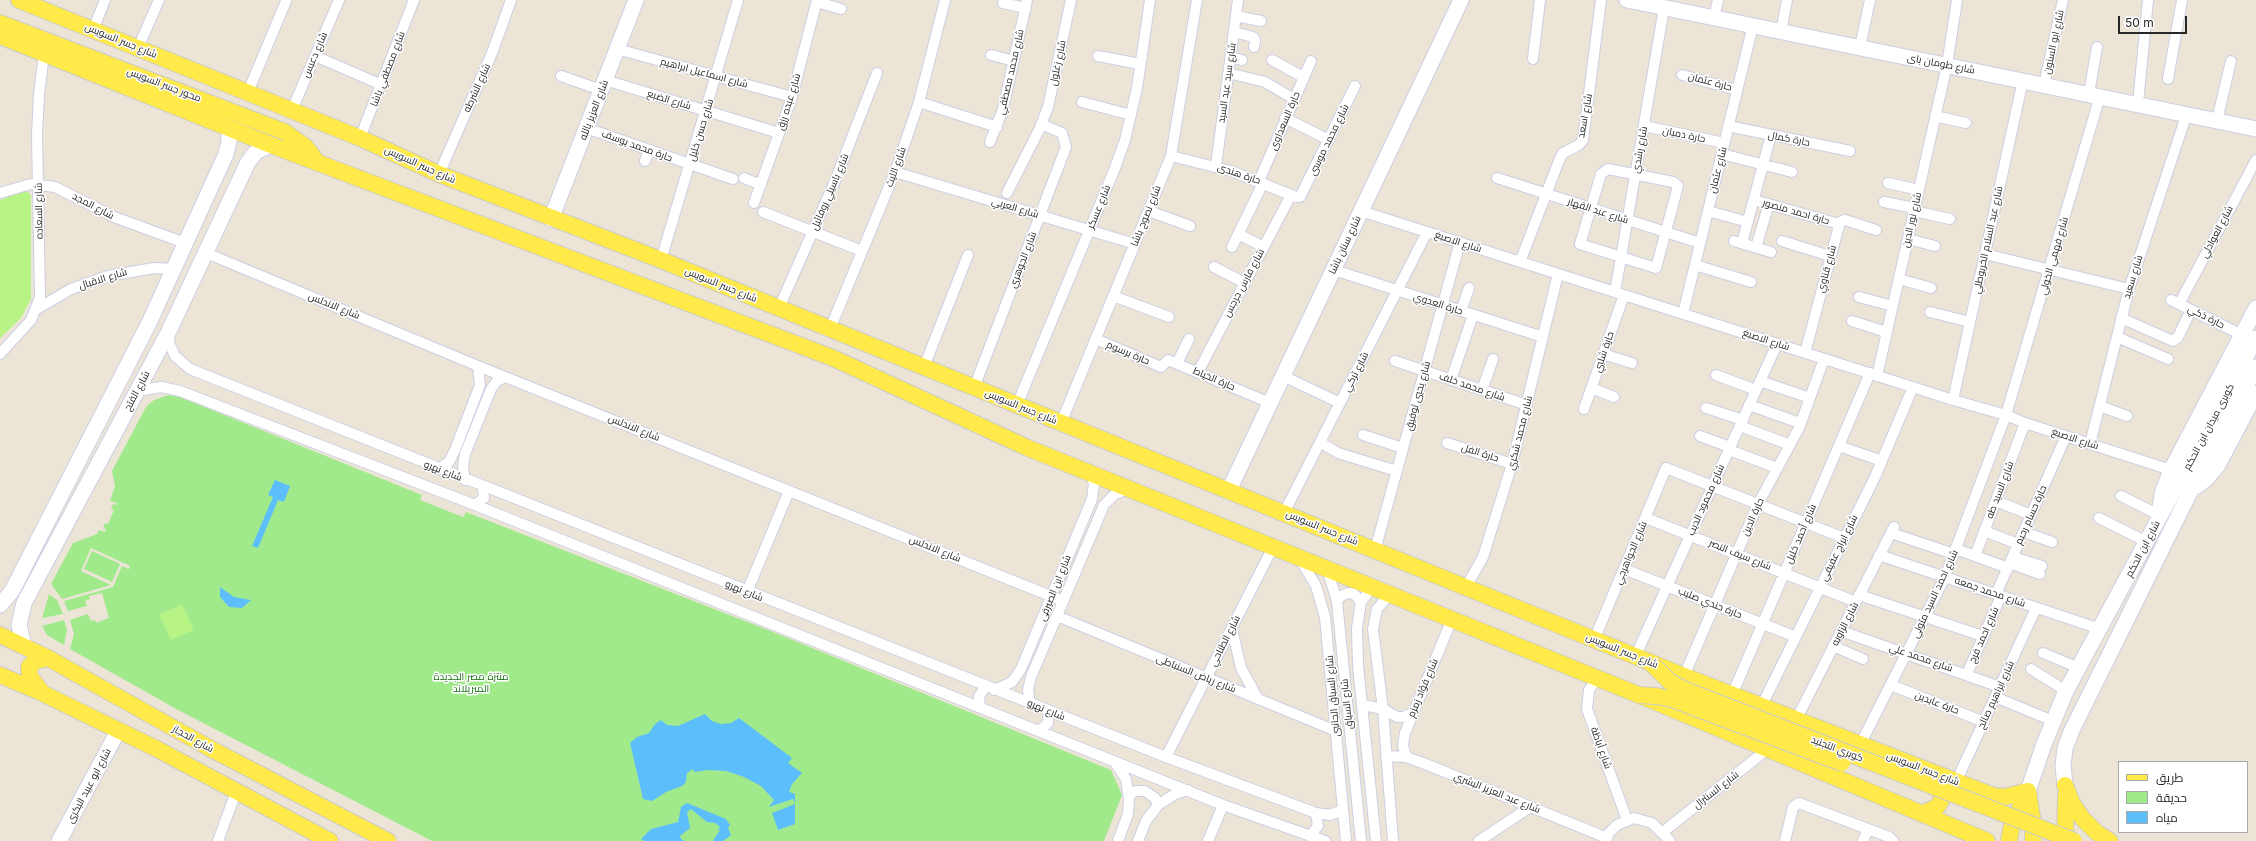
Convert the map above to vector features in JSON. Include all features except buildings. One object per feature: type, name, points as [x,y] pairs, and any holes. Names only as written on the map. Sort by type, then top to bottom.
[{"type":"main road","name":"شارع جسر السويس","points":[[19,0],[360,138],[439,174],[551,219],[661,260],[1229,490],[1652,664],[1994,796],[2005,797],[2028,791]]},
{"type":"main road","name":"شارع العزيز بالله","points":[[551,219],[636,0]]},
{"type":"main road","name":"شارع سنان باشا","points":[[1229,490],[1462,0]]},
{"type":"main road","name":"شارع طومان باى","points":[[1631,0],[1664,8],[2256,128]]},
{"type":"main road","name":"محور جسر السويس","points":[[0,14],[288,123],[306,125],[318,121]]},
{"type":"main road","name":"محور جسر السويس","points":[[0,24],[285,132],[306,147],[317,162]]},
{"type":"main road","points":[[0,36],[271,145],[834,358],[1028,448],[1769,748],[1988,841]]},
{"type":"main road","name":"شارع الفتح","points":[[4,601],[149,323],[226,154],[229,142],[229,128]]},
{"type":"main road","name":"شارع الفتح","points":[[24,647],[19,625],[24,603],[168,333],[246,164],[256,152],[271,145]]},
{"type":"main road","points":[[226,154],[238,156],[246,164]]},
{"type":"main road","name":"شارع ابن الحكم","points":[[2028,791],[2053,721],[2066,691],[2161,516],[2162,494],[2171,470],[2249,336],[2256,308]]},
{"type":"main road","points":[[149,323],[168,333]]},
{"type":"main road","name":"كوبرى ميدان ابن الحكم","points":[[2191,490],[2203,453],[2249,336]]},
{"type":"main road","name":"كوبرى ميدان ابن الحكم","points":[[2161,516],[2203,453],[2256,367]]},
{"type":"main road","name":"شارع ابن الحكم","points":[[2065,785],[2063,766],[2065,748],[2072,730],[2191,490],[2206,479],[2218,465],[2256,392]]},
{"type":"main road","points":[[4,601],[24,603]]},
{"type":"main road","name":"شارع الحجاز","points":[[0,635],[48,658],[191,738],[388,841]]},
{"type":"main road","points":[[42,693],[30,677],[28,671],[32,662],[48,658]]},
{"type":"main road","name":"كوبري التجنيد","points":[[1652,664],[1670,682],[1685,690],[2074,841]]},
{"type":"main road","points":[[0,675],[42,693],[204,774],[330,841]]},
{"type":"main road","name":"كوبري التجنيد","points":[[1639,695],[1656,696],[1676,700],[2046,841]]},
{"type":"main road","name":"شارع ابو عبيد البكرى","points":[[59,841],[118,731]]},
{"type":"main road","points":[[1924,813],[1937,807],[1943,794],[1941,780],[1936,774]]},
{"type":"main road","points":[[2065,785],[2065,841]]},
{"type":"main road","points":[[2065,785],[2072,803],[2083,819],[2097,833],[2110,841]]},
{"type":"main road","points":[[2009,841],[2012,824],[2028,791]]},
{"type":"main road","points":[[2028,791],[2033,823],[2033,841]]},
{"type":"street","points":[[93,30],[105,0]]},
{"type":"street","points":[[138,48],[159,0]]},
{"type":"street","name":"شارع دعبس","points":[[292,110],[339,0]]},
{"type":"street","name":"شارع مصطفي باشا","points":[[360,138],[414,0]]},
{"type":"street","name":"شارع الشرطه","points":[[439,174],[492,53],[511,0]]},
{"type":"street","name":"شارع حسن خليل","points":[[661,260],[707,111],[738,0]]},
{"type":"street","name":"شارع الليث","points":[[830,329],[895,172],[919,102],[945,0]]},
{"type":"street","name":"شارع زغلول","points":[[1008,194],[1041,124],[1053,89],[1072,0]]},
{"type":"street","name":"شارع عسكر","points":[[1017,405],[1115,168],[1131,115],[1150,0]]},
{"type":"street","name":"شارع نصوح باشا","points":[[1061,423],[1171,156],[1197,0]]},
{"type":"street","name":"شارع سيد عيد السيد","points":[[1216,166],[1227,113],[1228,73],[1238,0]]},
{"type":"street","points":[[1533,59],[1540,0]]},
{"type":"street","name":"شارع اسعد","points":[[1520,262],[1563,153],[1579,145],[1583,140],[1601,0]]},
{"type":"street","points":[[1714,18],[1718,0]]},
{"type":"street","points":[[1781,31],[1787,0]]},
{"type":"street","points":[[1860,47],[1870,0]]},
{"type":"street","name":"شارع نور الدين","points":[[1873,375],[1886,332],[1899,279],[1947,65],[1957,0]]},
{"type":"street","name":"شارع ابو السنون","points":[[2044,84],[2063,0]]},
{"type":"street","points":[[2138,103],[2148,0]]},
{"type":"street","points":[[2168,79],[2182,0]]},
{"type":"street","points":[[248,92],[286,1]]},
{"type":"street","points":[[817,1],[841,9]]},
{"type":"street","name":"شارع عبده رزق","points":[[754,202],[792,96],[817,1]]},
{"type":"street","points":[[1003,3],[1026,4]]},
{"type":"street","name":"شارع محمد مصطفي","points":[[990,142],[997,126],[1014,61],[1026,4]]},
{"type":"street","name":"شارع رشدي","points":[[1620,293],[1621,258],[1664,8]]},
{"type":"street","points":[[1236,16],[1261,21]]},
{"type":"street","name":"شارع عثمان","points":[[1683,314],[1753,25]]},
{"type":"street","points":[[1234,32],[1253,37],[1255,40],[1254,47]]},
{"type":"street","name":"شارع فهمي الخولي","points":[[2006,415],[2050,270],[2094,95],[2097,46]]},
{"type":"street","name":"شارع اسماعيل ابراهيم","points":[[617,48],[717,77],[792,96]]},
{"type":"street","name":"شارع السعاده","points":[[0,354],[28,325],[37,309],[41,292],[37,119],[44,54]]},
{"type":"street","points":[[991,55],[1014,61]]},
{"type":"street","points":[[315,56],[382,85]]},
{"type":"street","points":[[1098,56],[1140,64]]},
{"type":"street","points":[[1231,57],[1242,60]]},
{"type":"street","points":[[1272,60],[1303,77]]},
{"type":"street","name":"حارة السعداوى","points":[[1232,248],[1261,182],[1285,118],[1311,60]]},
{"type":"street","points":[[2217,120],[2231,61]]},
{"type":"street","points":[[1228,73],[1265,82],[1294,99]]},
{"type":"street","name":"شارع باسيلي روفائيل","points":[[779,308],[813,232],[877,74]]},
{"type":"street","name":"حارة عثمان","points":[[1682,75],[1737,90]]},
{"type":"street","name":"شارع الضبع","points":[[561,76],[707,111],[780,133]]},
{"type":"street","name":"شارع عبد السلام الخربوطلي","points":[[1953,400],[2023,80]]},
{"type":"street","name":"شارع محمد موسى","points":[[1303,194],[1355,86]]},
{"type":"street","points":[[919,102],[997,126]]},
{"type":"street","points":[[1082,102],[1131,115]]},
{"type":"street","name":"شارع سعيد","points":[[2090,444],[2128,289],[2187,113]]},
{"type":"street","points":[[1935,116],[1966,122]]},
{"type":"street","points":[[1285,118],[1329,140]]},
{"type":"street","name":"شارع الجوهري","points":[[974,388],[1066,147],[1062,133],[1041,124]]},
{"type":"street","name":"حارة دميان","points":[[1644,126],[1724,143]]},
{"type":"street","name":"حارة كمال","points":[[1728,126],[1850,151]]},
{"type":"street","name":"حارة محمد يوسف","points":[[586,128],[733,179]]},
{"type":"street","points":[[1771,135],[1748,222],[1738,242],[1771,252]]},
{"type":"street","points":[[645,162],[649,150]]},
{"type":"street","points":[[1722,154],[1792,172]]},
{"type":"street","name":"حارة هندى","points":[[1171,156],[1216,166],[1261,182],[1298,198],[1303,194]]},
{"type":"street","name":"شارع العوادلي","points":[[2175,302],[2256,160]]},
{"type":"street","points":[[1612,169],[1636,174],[1673,182],[1678,186],[1658,266],[1654,268],[1582,246],[1579,243],[1604,171],[1612,169]]},
{"type":"street","name":"شارع العربي","points":[[895,172],[1135,244]]},
{"type":"street","points":[[744,178],[761,185]]},
{"type":"street","name":"شارع عبد القهار","points":[[1497,178],[1627,221],[1700,243]]},
{"type":"street","points":[[1888,183],[1919,190]]},
{"type":"street","name":"شارع المجد","points":[[0,193],[19,186],[39,184],[60,188],[114,217],[185,243]]},
{"type":"street","name":"شارع فارس جرجس","points":[[1198,372],[1291,195]]},
{"type":"street","name":"حارة احمد منصور","points":[[1754,200],[1838,224]]},
{"type":"street","points":[[1884,202],[1950,219]]},
{"type":"street","points":[[1756,248],[1769,204]]},
{"type":"street","points":[[1149,211],[1190,226]]},
{"type":"street","name":"شارع الاصبغ","points":[[1361,211],[1873,375],[2006,415],[2025,423],[2171,470]]},
{"type":"street","points":[[1708,211],[1748,222]]},
{"type":"street","points":[[763,212],[862,251]]},
{"type":"street","points":[[1838,224],[1845,220],[1876,230]]},
{"type":"street","name":"شارع قناوي","points":[[1805,353],[1838,224]]},
{"type":"street","name":"شارع تركي","points":[[1284,513],[1428,232]]},
{"type":"street","points":[[1238,234],[1264,246]]},
{"type":"street","points":[[1908,239],[1935,246]]},
{"type":"street","points":[[1782,240],[1830,256]]},
{"type":"street","name":"شارع يحيي توفيق","points":[[1375,550],[1460,242]]},
{"type":"street","name":"شارع الاندلس","points":[[206,253],[478,366],[1063,600]]},
{"type":"street","points":[[1985,254],[2128,289]]},
{"type":"street","points":[[924,367],[968,255]]},
{"type":"street","points":[[1695,265],[1751,282]]},
{"type":"street","name":"شارع الاقبال","points":[[37,309],[71,289],[108,276],[154,268],[174,269]]},
{"type":"street","points":[[1214,268],[1245,283]]},
{"type":"street","name":"حارة العدوي","points":[[1334,270],[1543,337]]},
{"type":"street","name":"شارع محمد شكري","points":[[1466,587],[1483,557],[1512,464],[1558,274]]},
{"type":"street","points":[[1899,279],[1930,288]]},
{"type":"street","points":[[1461,311],[1469,288]]},
{"type":"street","name":"حارة شلبي","points":[[1584,409],[1603,354],[1620,293]]},
{"type":"street","points":[[1113,296],[1168,318]]},
{"type":"street","points":[[1859,297],[1892,306]]},
{"type":"street","name":"حارة ذكي","points":[[2175,302],[2249,336]]},
{"type":"street","points":[[2121,318],[2173,341],[2178,337],[2191,310]]},
{"type":"street","points":[[1930,312],[1970,322]]},
{"type":"street","points":[[1451,380],[1473,315]]},
{"type":"street","points":[[1852,321],[1886,332]]},
{"type":"street","name":"شارع نهرو","points":[[168,333],[170,345],[175,356],[190,369],[465,480],[1166,757],[1316,813],[1330,814],[1343,810]]},
{"type":"street","points":[[2117,336],[2168,359]]},
{"type":"street","name":"حارة برسوم","points":[[1096,339],[1160,367],[1163,366],[1167,360],[1177,363]]},
{"type":"street","points":[[1177,363],[1189,339]]},
{"type":"street","name":"شارع محمود الديب","points":[[1636,657],[1777,344]]},
{"type":"street","points":[[1603,354],[1632,363]]},
{"type":"street","points":[[1482,390],[1493,359]]},
{"type":"street","name":"حارة الدين","points":[[1684,676],[1758,504],[1790,445],[1800,423],[1824,359]]},
{"type":"street","name":"شارع محمد خلف","points":[[1395,361],[1527,405]]},
{"type":"street","name":"حارة الخياط","points":[[1177,363],[1270,403]]},
{"type":"street","points":[[438,469],[449,462],[455,450],[480,385],[478,366]]},
{"type":"street","points":[[1716,375],[1810,398]]},
{"type":"street","name":"شارع أحمد خليل","points":[[1732,695],[1839,446],[1873,375]]},
{"type":"street","points":[[465,480],[463,467],[465,454],[491,389],[497,381],[505,376]]},
{"type":"street","points":[[1283,376],[1340,403]]},
{"type":"street","name":"شارع نهرو","points":[[137,391],[157,387],[177,390],[412,480],[1223,805],[1325,841]]},
{"type":"street","name":"شارع ابراج عفيفي","points":[[1762,707],[1882,461],[1913,387]]},
{"type":"street","points":[[1591,388],[1614,397]]},
{"type":"street","points":[[1749,405],[1800,423]]},
{"type":"street","points":[[2100,406],[2127,416]]},
{"type":"street","points":[[1706,408],[1790,445]]},
{"type":"street","name":"شارع احمد السيد متولي","points":[[1860,745],[1945,577],[2006,415]]},
{"type":"street","name":"شارع السيد طه","points":[[1975,556],[2025,423]]},
{"type":"street","points":[[1363,434],[1404,448]]},
{"type":"street","points":[[1700,436],[1777,468]]},
{"type":"street","name":"حارة حسام رحيم","points":[[1999,595],[2018,544],[2066,436]]},
{"type":"street","points":[[1320,442],[1338,453],[1397,471]]},
{"type":"street","name":"حارة الفل","points":[[1447,443],[1512,464]]},
{"type":"street","points":[[1839,446],[1882,461]]},
{"type":"street","points":[[412,480],[413,470],[421,462]]},
{"type":"street","name":"شارع الجواهرجي","points":[[1594,640],[1665,470],[1668,468],[1713,485]]},
{"type":"street","name":"شارع ابن الصيرفى","points":[[990,688],[1009,684],[1019,673],[1093,495],[1094,484],[1090,473]]},
{"type":"street","points":[[1713,485],[1844,538]]},
{"type":"street","points":[[475,505],[484,498],[483,487]]},
{"type":"street","name":"شارع ابن الصيرفى","points":[[1030,704],[1030,680],[1104,505],[1115,494],[1129,489]]},
{"type":"street","points":[[747,592],[789,490]]},
{"type":"street","points":[[2122,496],[2161,516]]},
{"type":"street","points":[[1996,501],[2031,515]]},
{"type":"street","name":"شارع سيف النصر","points":[[1646,518],[1820,588],[1925,616],[1983,636]]},
{"type":"street","points":[[2099,518],[2147,542]]},
{"type":"street","name":"شارع الزاويه","points":[[1796,720],[1892,530],[1955,552]]},
{"type":"street","points":[[1984,531],[2018,544]]},
{"type":"street","points":[[2024,532],[2052,542]]},
{"type":"street","name":"شارع الطناحي","points":[[1166,757],[1273,547]]},
{"type":"street","points":[[1955,552],[2041,570]]},
{"type":"street","name":"شارع محمد جمعه","points":[[1879,555],[2100,629]]},
{"type":"street","name":"شارع السباق الجانبى","points":[[1298,557],[1310,576],[1322,601],[1328,648],[1346,841]]},
{"type":"street","name":"شارع السباق","points":[[1327,569],[1337,601],[1361,841]]},
{"type":"street","name":"حارة جندي صليب","points":[[1624,569],[1796,637]]},
{"type":"street","name":"شارع السباق","points":[[1372,587],[1361,602],[1357,628],[1376,841]]},
{"type":"street","points":[[1337,601],[1344,594],[1351,593],[1357,596],[1361,602]]},
{"type":"street","points":[[1390,594],[1380,603],[1374,619],[1383,709],[1393,841]]},
{"type":"street","name":"شارع احمد فرج","points":[[1966,674],[1999,595]]},
{"type":"street","name":"شارع ابراهيم صالح","points":[[1956,782],[2036,608]]},
{"type":"street","name":"شارع رياض السنباطى","points":[[1057,616],[1336,731]]},
{"type":"street","name":"شارع فؤاد زمزم","points":[[1406,757],[1404,737],[1412,713],[1452,619]]},
{"type":"street","points":[[1232,629],[1239,663],[1258,699]]},
{"type":"street","name":"شارع محمد علي","points":[[1841,631],[2000,687]]},
{"type":"street","points":[[1833,646],[1863,660]]},
{"type":"street","points":[[1328,648],[1341,647]]},
{"type":"street","points":[[2043,653],[2079,668]]},
{"type":"street","points":[[2031,669],[2066,691]]},
{"type":"street","name":"شارع أباظة","points":[[1597,678],[1587,695],[1587,709],[1627,820]]},
{"type":"street","name":"حارة عابدين","points":[[1890,685],[1984,722]]},
{"type":"street","points":[[980,707],[979,696],[990,688]]},
{"type":"street","points":[[1995,697],[2053,721]]},
{"type":"street","points":[[1363,705],[1383,709],[1397,717],[1403,717],[1412,713]]},
{"type":"street","points":[[1039,731],[1048,723],[1049,711]]},
{"type":"street","name":"شارع السنترال","points":[[1663,832],[1769,748]]},
{"type":"street","name":"شارع عبد العزيز البشري","points":[[1386,756],[1406,757],[1606,839]]},
{"type":"street","points":[[1114,761],[1126,779],[1129,795],[1128,814],[1118,841]]},
{"type":"street","points":[[1138,841],[1146,822],[1158,805],[1169,797],[1188,790]]},
{"type":"street","points":[[1342,791],[1356,790]]},
{"type":"street","points":[[1129,795],[1136,791],[1145,791],[1155,798],[1158,805]]},
{"type":"street","points":[[218,841],[236,792]]},
{"type":"street","points":[[1785,841],[1794,807],[1799,803],[1868,829],[1890,838],[1893,841]]},
{"type":"street","points":[[1208,841],[1223,805]]},
{"type":"street","points":[[1479,841],[1530,807]]},
{"type":"street","points":[[1310,836],[1318,826],[1316,813]]},
{"type":"street","points":[[1606,839],[1613,828],[1627,820],[1646,820],[1663,832],[1670,841]]},
{"type":"street","points":[[1863,841],[1868,829]]},
{"type":"green space","points":[[26,191],[31,195],[31,299],[21,318],[0,338],[0,200]]},
{"type":"green space","name":"منتزة مصر الجديدة الميريلاند","points":[[169,395],[180,397],[422,495],[420,500],[463,517],[466,512],[773,632],[1111,770],[1122,795],[1104,841],[432,841],[178,710],[70,649],[74,634],[70,620],[88,614],[91,621],[95,620],[96,623],[109,618],[102,593],[89,596],[90,599],[85,601],[87,606],[68,611],[64,601],[113,587],[122,566],[129,569],[130,566],[91,548],[81,571],[111,585],[62,599],[51,584],[73,543],[97,534],[99,530],[105,532],[106,529],[103,528],[105,523],[108,524],[114,510],[111,509],[113,504],[116,505],[117,503],[110,501],[115,486],[112,471],[146,407],[154,400]]},
{"type":"green space","points":[[92,551],[120,564],[112,582],[84,569]]},
{"type":"green space","points":[[49,594],[57,600],[63,614],[42,618]]},
{"type":"green space","points":[[182,604],[194,630],[171,640],[159,615]]},
{"type":"green space","points":[[64,620],[67,630],[64,645],[47,635],[42,626]]},
{"type":"water","points":[[275,480],[290,486],[284,502],[278,500],[258,548],[252,546],[273,497],[268,495]]},
{"type":"water","points":[[220,587],[234,597],[251,600],[242,608],[229,607],[220,597]]},
{"type":"water","points":[[705,714],[712,721],[721,724],[731,723],[739,718],[792,758],[788,763],[802,773],[792,784],[789,792],[795,794],[795,804],[793,799],[769,807],[774,800],[761,786],[744,777],[726,771],[708,770],[694,772],[693,769],[687,773],[686,782],[682,786],[666,792],[652,801],[643,799],[630,743],[637,737],[649,733],[655,724],[661,720],[667,725],[678,726]]},
{"type":"water","points":[[687,803],[726,819],[730,825],[728,828],[731,835],[723,841],[713,841],[720,830],[718,829],[720,827],[715,823],[707,822],[691,809],[687,812],[690,828],[680,836],[681,839],[685,841],[644,841],[641,839],[651,829],[678,822],[681,807]]},
{"type":"water","points":[[795,804],[795,824],[778,830],[772,813]]}]
